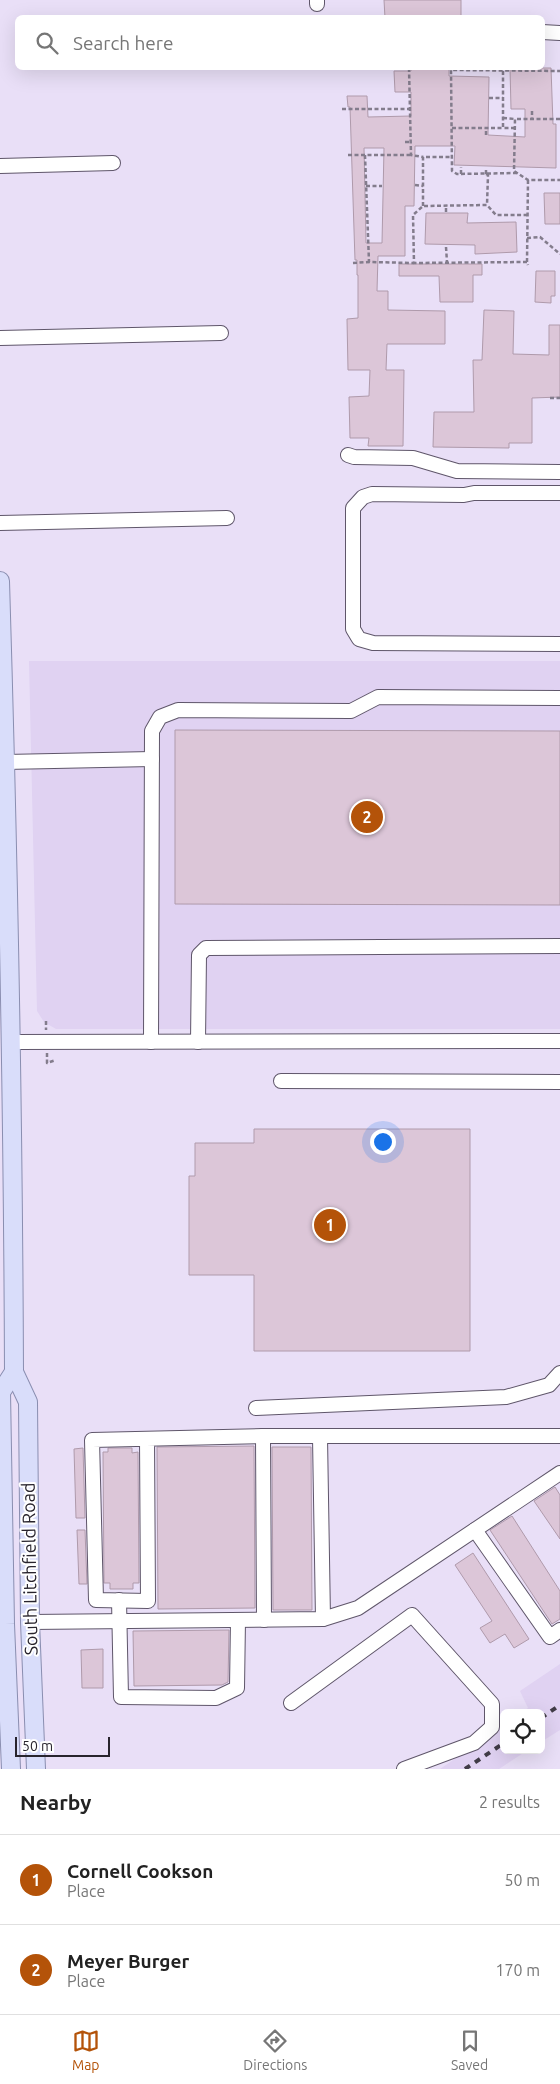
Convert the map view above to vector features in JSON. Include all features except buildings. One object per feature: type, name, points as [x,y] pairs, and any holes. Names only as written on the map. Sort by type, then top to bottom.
[{"type":"main road","name":"South Litchfield Road","points":[[0,581],[12,1042],[14,1372],[28,1402],[30,1622],[36,1769]]},
{"type":"main road","points":[[14,1372],[1,1392],[28,1402]]},
{"type":"main road","name":"South Litchfield Road","points":[[1,1392],[2,1624],[11,1769]]},
{"type":"main road","points":[[2,1624],[30,1622]]},
{"type":"street","points":[[545,32],[560,33]]},
{"type":"street","points":[[0,166],[113,163]]},
{"type":"street","points":[[0,338],[221,333]]},
{"type":"street","points":[[348,455],[354,457],[413,458],[457,471],[560,472]]},
{"type":"street","points":[[473,471],[474,493]]},
{"type":"street","points":[[560,492],[474,493],[464,495],[372,494],[363,497],[353,508],[353,629],[360,639],[373,643],[560,644]]},
{"type":"street","points":[[0,523],[226,518]]},
{"type":"street","points":[[151,1042],[152,732],[160,717],[178,710],[351,711],[378,697],[560,698]]},
{"type":"street","points":[[5,762],[152,759]]},
{"type":"street","points":[[198,1042],[199,954],[206,948],[560,946]]},
{"type":"street","points":[[12,1042],[560,1041]]},
{"type":"street","points":[[281,1081],[560,1082]]},
{"type":"street","points":[[256,1408],[506,1397],[549,1385],[560,1373]]},
{"type":"street","points":[[147,1439],[148,1601],[96,1600],[92,1440],[263,1436],[560,1436]]},
{"type":"street","points":[[263,1436],[264,1620]]},
{"type":"street","points":[[320,1437],[323,1619]]},
{"type":"street","points":[[30,1622],[323,1619],[358,1608],[560,1473]]},
{"type":"street","points":[[475,1530],[550,1637],[560,1630]]},
{"type":"street","points":[[119,1600],[120,1698],[216,1698],[237,1688],[238,1620]]},
{"type":"street","points":[[291,1702],[412,1614],[492,1704],[492,1727],[474,1743],[404,1769]]},
{"type":"path","points":[[409,70],[411,155]]},
{"type":"path","points":[[451,70],[452,171],[461,174],[517,173]]},
{"type":"path","points":[[477,70],[560,71]]},
{"type":"path","points":[[503,71],[503,128]]},
{"type":"path","points":[[489,98],[503,98]]},
{"type":"path","points":[[342,109],[410,109]]},
{"type":"path","points":[[532,110],[532,119]]},
{"type":"path","points":[[503,118],[560,119]]},
{"type":"path","points":[[515,119],[514,171],[528,180],[560,180]]},
{"type":"path","points":[[405,122],[410,122]]},
{"type":"path","points":[[451,128],[515,128]]},
{"type":"path","points":[[486,128],[486,135]]},
{"type":"path","points":[[405,142],[410,142]]},
{"type":"path","points":[[348,155],[452,156]]},
{"type":"path","points":[[365,155],[369,262]]},
{"type":"path","points":[[423,157],[423,206]]},
{"type":"path","points":[[461,167],[461,174]]},
{"type":"path","points":[[486,168],[485,174],[488,175],[488,205],[496,215],[527,215]]},
{"type":"path","points":[[353,263],[527,263],[528,180]]},
{"type":"path","points":[[415,185],[423,186]]},
{"type":"path","points":[[366,186],[382,186]]},
{"type":"path","points":[[414,262],[413,215],[423,206],[488,205]]},
{"type":"path","points":[[446,206],[446,212]]},
{"type":"path","points":[[527,238],[540,237],[560,254]]},
{"type":"path","points":[[446,247],[447,262]]},
{"type":"path","points":[[550,398],[560,398]]},
{"type":"shaded area","points":[[29,661],[560,661],[560,1029],[56,1029],[44,1022],[37,1011]]},
{"type":"shaded area","points":[[560,1664],[560,1730],[545,1739],[545,1709],[527,1709],[528,1708],[520,1691]]},
{"type":"shaded area","points":[[500,1728],[500,1754],[522,1754],[499,1769],[440,1769]]},
{"type":"railway","points":[[545,1715],[560,1705]]},
{"type":"railway","points":[[465,1769],[500,1746]]},
{"type":"place","name":"Meyer Burger","points":[[367,817]]},
{"type":"place","name":"Cornell Cookson","points":[[330,1225]]}]
